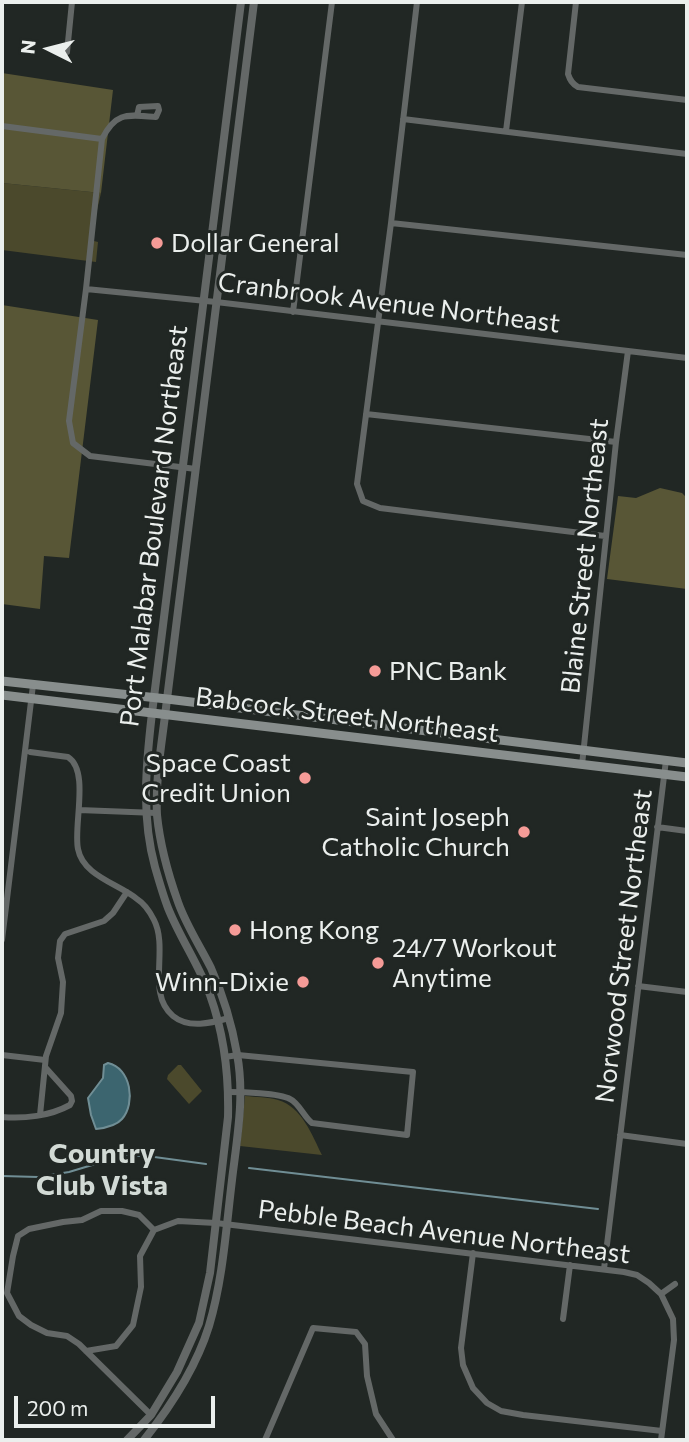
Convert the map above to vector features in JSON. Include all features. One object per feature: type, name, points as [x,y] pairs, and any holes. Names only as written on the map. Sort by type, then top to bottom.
[{"type":"main road","name":"Babcock Street Northeast","points":[[2,681],[154,697],[687,763]]},
{"type":"main road","name":"Babcock Street Northeast","points":[[2,695],[687,777]]},
{"type":"street","points":[[67,51],[72,2]]},
{"type":"street","name":"Port Malabar Boulevard Northeast","points":[[127,1440],[151,1415],[177,1373],[199,1323],[210,1273],[227,1138],[229,1092],[218,1021],[200,972],[168,909],[154,865],[146,813],[145,768],[241,2]]},
{"type":"street","name":"Port Malabar Boulevard Northeast","points":[[144,1440],[172,1402],[199,1353],[209,1327],[227,1224],[241,1092],[229,1018],[211,969],[179,905],[165,863],[157,813],[157,789],[254,2]]},
{"type":"street","points":[[293,312],[332,2]]},
{"type":"street","points":[[417,2],[357,484],[363,501],[380,508],[605,536]]},
{"type":"street","points":[[506,131],[522,2]]},
{"type":"street","points":[[576,2],[568,74],[573,84],[578,87],[687,100]]},
{"type":"street","points":[[137,116],[123,117],[111,123],[102,139],[69,421],[73,443],[90,456],[196,469]]},
{"type":"street","points":[[403,120],[687,154]]},
{"type":"street","points":[[224,125],[238,127]]},
{"type":"street","points":[[2,126],[102,139]]},
{"type":"street","points":[[391,223],[687,255]]},
{"type":"street","name":"Cranbrook Avenue Northeast","points":[[86,289],[203,300],[687,358]]},
{"type":"street","name":"Blaine Street Northeast","points":[[582,765],[605,536],[628,351]]},
{"type":"street","points":[[366,414],[616,442]]},
{"type":"street","points":[[2,940],[33,685]]},
{"type":"street","points":[[30,752],[73,760],[78,771],[77,835],[80,856],[90,870],[146,907],[158,927],[161,946],[159,991],[167,1010],[182,1021],[193,1024],[229,1018]]},
{"type":"street","name":"Norwood Street Northeast","points":[[604,1269],[666,761]]},
{"type":"street","points":[[79,810],[157,813]]},
{"type":"street","points":[[657,827],[687,831]]},
{"type":"street","points":[[40,1115],[45,1064],[61,1013],[63,982],[58,948],[61,938],[65,934],[104,921],[127,892]]},
{"type":"street","points":[[638,986],[687,992]]},
{"type":"street","points":[[2,1055],[45,1064],[72,1101],[65,1108],[40,1115],[2,1117]]},
{"type":"street","points":[[225,1057],[237,1055],[413,1072],[407,1135],[312,1123],[292,1099],[229,1092]]},
{"type":"street","points":[[620,1135],[687,1144]]},
{"type":"street","points":[[86,1351],[116,1346],[133,1325],[141,1287],[140,1256],[155,1230],[139,1215],[122,1211],[101,1211],[82,1220],[29,1229],[18,1236],[5,1293],[19,1316],[47,1333],[67,1336],[79,1344],[86,1351],[151,1415]]},
{"type":"street","name":"Pebble Beach Avenue Northeast","points":[[155,1230],[177,1221],[216,1223],[604,1269],[637,1275],[661,1294]]},
{"type":"street","points":[[473,1253],[461,1348],[463,1365],[473,1388],[486,1403],[501,1411],[523,1415],[662,1431]]},
{"type":"street","points":[[563,1319],[570,1265]]},
{"type":"street","points":[[661,1440],[674,1340],[673,1319],[661,1294],[675,1283]]},
{"type":"street","points":[[265,1440],[313,1328],[356,1332],[365,1344],[367,1376],[376,1413],[393,1440]]},
{"type":"shaded area","points":[[2,73],[113,90],[101,193],[2,183]]},
{"type":"shaded area","points":[[2,183],[101,193],[90,240],[98,242],[96,262],[2,250]]},
{"type":"shaded area","points":[[2,305],[98,320],[69,558],[44,556],[40,609],[2,604]]},
{"type":"shaded area","points":[[660,488],[682,493],[687,498],[687,589],[607,579],[618,496],[636,498]]},
{"type":"shaded area","points":[[178,1065],[181,1065],[202,1091],[189,1104],[167,1079]]},
{"type":"shaded area","points":[[245,1096],[278,1100],[294,1109],[310,1131],[322,1155],[240,1146]]},
{"type":"water","points":[[108,1063],[116,1066],[126,1079],[129,1104],[120,1121],[96,1129],[88,1098],[103,1078],[104,1065]]},
{"type":"waterway","points":[[2,1176],[38,1177],[69,1172],[122,1156],[147,1156],[206,1164]]},
{"type":"waterway","points":[[249,1168],[598,1209]]},
{"type":"place","name":"Dollar General","points":[[157,243]]},
{"type":"place","name":"PNC Bank","points":[[375,671]]},
{"type":"place","name":"Space Coast Credit Union","points":[[305,778]]},
{"type":"place","name":"Saint Joseph Catholic Church","points":[[524,832]]},
{"type":"place","name":"Hong Kong","points":[[235,930]]},
{"type":"place","name":"24/7 Workout Anytime","points":[[378,963]]},
{"type":"place","name":"Winn-Dixie","points":[[303,982]]},
{"type":"district","name":"Country Club Vista","points":[[102,1170]]}]
